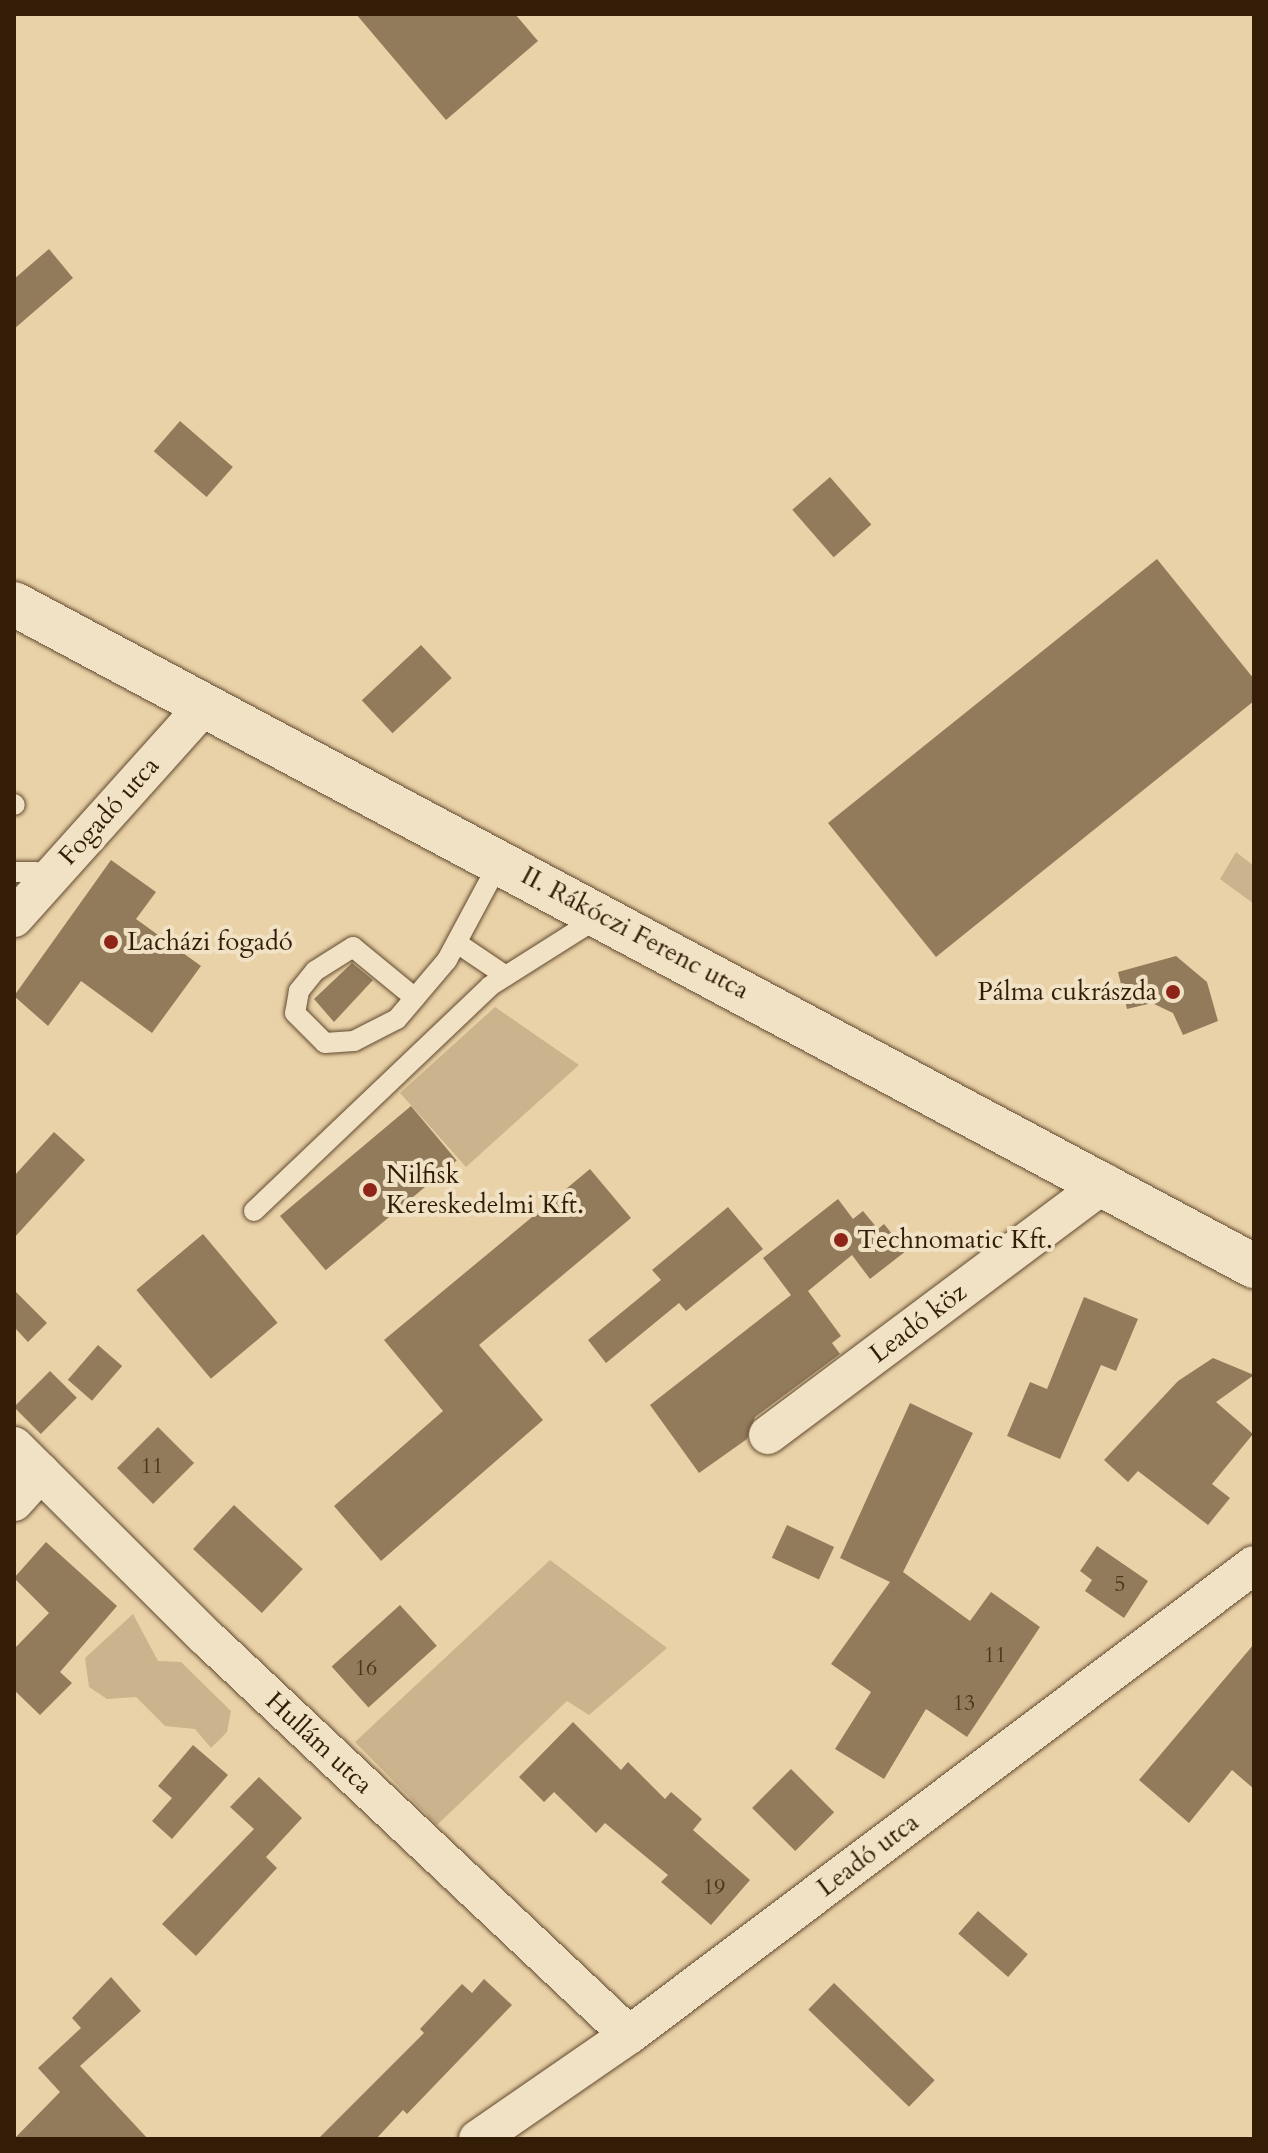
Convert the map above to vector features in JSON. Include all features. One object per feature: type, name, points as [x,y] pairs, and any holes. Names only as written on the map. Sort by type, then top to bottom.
[{"type":"main road","name":"II. Rákóczi Ferenc utca","points":[[14,604],[1105,1183],[1254,1266]]},
{"type":"street","name":"Fogadó utca","points":[[14,918],[30,876],[205,705]]},
{"type":"street","name":"Leadó köz","points":[[768,1435],[1105,1183]]},
{"type":"street","name":"Hullám utca","points":[[14,1446],[207,1638],[629,2035]]},
{"type":"street","points":[[14,1502],[41,1472]]},
{"type":"street","name":"Leadó utca","points":[[478,2139],[629,2035],[1254,1565]]},
{"type":"lane","points":[[415,998],[353,947],[315,971],[299,991],[295,1013],[325,1043],[354,1041],[397,1019],[415,998],[457,943],[500,861]]},
{"type":"lane","points":[[254,1211],[506,976],[602,915]]},
{"type":"lane","points":[[457,943],[506,976]]},
{"type":"shaded area","points":[[1236,852],[1254,866],[1254,904],[1220,879]]},
{"type":"shaded area","points":[[495,1007],[579,1065],[466,1167],[400,1093]]},
{"type":"shaded area","points":[[550,1560],[667,1648],[589,1715],[567,1701],[437,1825],[355,1742]]},
{"type":"shaded area","points":[[133,1614],[158,1661],[181,1662],[231,1711],[227,1732],[211,1748],[195,1729],[165,1726],[136,1697],[107,1699],[89,1687],[85,1658]]},
{"type":"building","points":[[356,14],[515,14],[538,41],[446,120]]},
{"type":"building","points":[[49,249],[73,278],[14,329],[14,279]]},
{"type":"building","points":[[180,421],[233,467],[207,497],[154,451]]},
{"type":"building","points":[[830,477],[871,525],[834,557],[792,510]]},
{"type":"building","points":[[1157,559],[1254,679],[1254,701],[936,957],[828,823]]},
{"type":"building","points":[[421,645],[452,678],[392,733],[362,700]]},
{"type":"building","name":"Lacházi fogadó","points":[[111,860],[156,892],[136,919],[201,966],[152,1033],[81,981],[48,1026],[14,996]]},
{"type":"building","points":[[1176,956],[1207,982],[1218,1021],[1183,1035],[1173,1013],[1152,1003],[1127,1009],[1118,972]]},
{"type":"building","points":[[352,963],[373,980],[334,1022],[314,999]]},
{"type":"building","name":"Nilfisk Kereskedelmi Kft.","points":[[411,1106],[457,1160],[326,1270],[280,1216]]},
{"type":"building","points":[[54,1132],[85,1160],[14,1238],[14,1176]]},
{"type":"building","points":[[590,1169],[631,1218],[479,1345],[543,1420],[381,1561],[334,1506],[443,1411],[384,1340]]},
{"type":"building","points":[[838,1199],[853,1219],[863,1211],[878,1229],[884,1224],[906,1251],[870,1279],[852,1255],[808,1291],[841,1336],[832,1343],[840,1354],[755,1417],[747,1439],[699,1473],[650,1405],[791,1295],[763,1258]]},
{"type":"building","points":[[728,1207],[763,1249],[686,1311],[679,1303],[606,1363],[588,1340],[661,1280],[652,1270]]},
{"type":"building","points":[[203,1234],[278,1323],[211,1379],[136,1290]]},
{"type":"building","points":[[14,1290],[47,1323],[28,1342],[14,1327]]},
{"type":"building","points":[[1084,1297],[1138,1319],[1116,1371],[1101,1365],[1060,1459],[1007,1436],[1030,1382],[1047,1389]]},
{"type":"building","points":[[98,1345],[122,1366],[92,1401],[68,1380]]},
{"type":"building","points":[[1213,1358],[1254,1375],[1216,1402],[1253,1434],[1212,1484],[1230,1498],[1208,1525],[1138,1471],[1128,1482],[1104,1460],[1178,1381]]},
{"type":"building","points":[[50,1371],[77,1398],[41,1434],[14,1407]]},
{"type":"building","points":[[910,1403],[973,1433],[903,1572],[970,1621],[991,1592],[1040,1627],[967,1737],[926,1709],[884,1779],[835,1749],[871,1692],[831,1664],[890,1582],[840,1558]]},
{"type":"building","points":[[158,1427],[194,1463],[153,1504],[117,1468]]},
{"type":"building","points":[[234,1505],[303,1569],[262,1613],[193,1549]]},
{"type":"building","points":[[787,1525],[834,1547],[819,1580],[772,1558]]},
{"type":"building","points":[[46,1542],[117,1606],[60,1672],[72,1683],[40,1715],[14,1690],[14,1649],[49,1613],[14,1578]]},
{"type":"building","points":[[1097,1546],[1148,1581],[1124,1618],[1085,1591],[1092,1580],[1080,1571]]},
{"type":"building","points":[[400,1605],[437,1646],[368,1707],[332,1667]]},
{"type":"building","points":[[1254,1644],[1254,1789],[1232,1770],[1189,1823],[1139,1780]]},
{"type":"building","points":[[573,1722],[621,1770],[628,1762],[665,1799],[671,1792],[702,1819],[693,1830],[750,1880],[711,1925],[661,1882],[668,1875],[605,1823],[596,1833],[554,1792],[544,1802],[519,1777]]},
{"type":"building","points":[[193,1745],[228,1775],[172,1839],[152,1821],[172,1798],[158,1786]]},
{"type":"building","points":[[791,1769],[834,1812],[795,1851],[752,1808]]},
{"type":"building","points":[[259,1777],[302,1818],[266,1857],[277,1868],[196,1956],[162,1924],[254,1829],[230,1807]]},
{"type":"building","points":[[978,1911],[1028,1954],[1008,1977],[958,1934]]},
{"type":"building","points":[[111,1977],[141,2011],[80,2066],[148,2139],[14,2139],[60,2092],[38,2068],[81,2028],[72,2018]]},
{"type":"building","points":[[484,1979],[512,2005],[407,2114],[403,2110],[376,2139],[318,2139],[424,2033],[420,2029],[462,1984],[472,1993]]},
{"type":"building","points":[[834,1983],[935,2080],[909,2107],[808,2010]]},
{"type":"place","name":"Lacházi fogadó","points":[[111,942]]},
{"type":"place","name":"Pálma cukrászda","points":[[1173,992]]},
{"type":"place","name":"Nilfisk Kereskedelmi Kft.","points":[[370,1190]]},
{"type":"place","name":"Technomatic Kft.","points":[[841,1240]]}]
